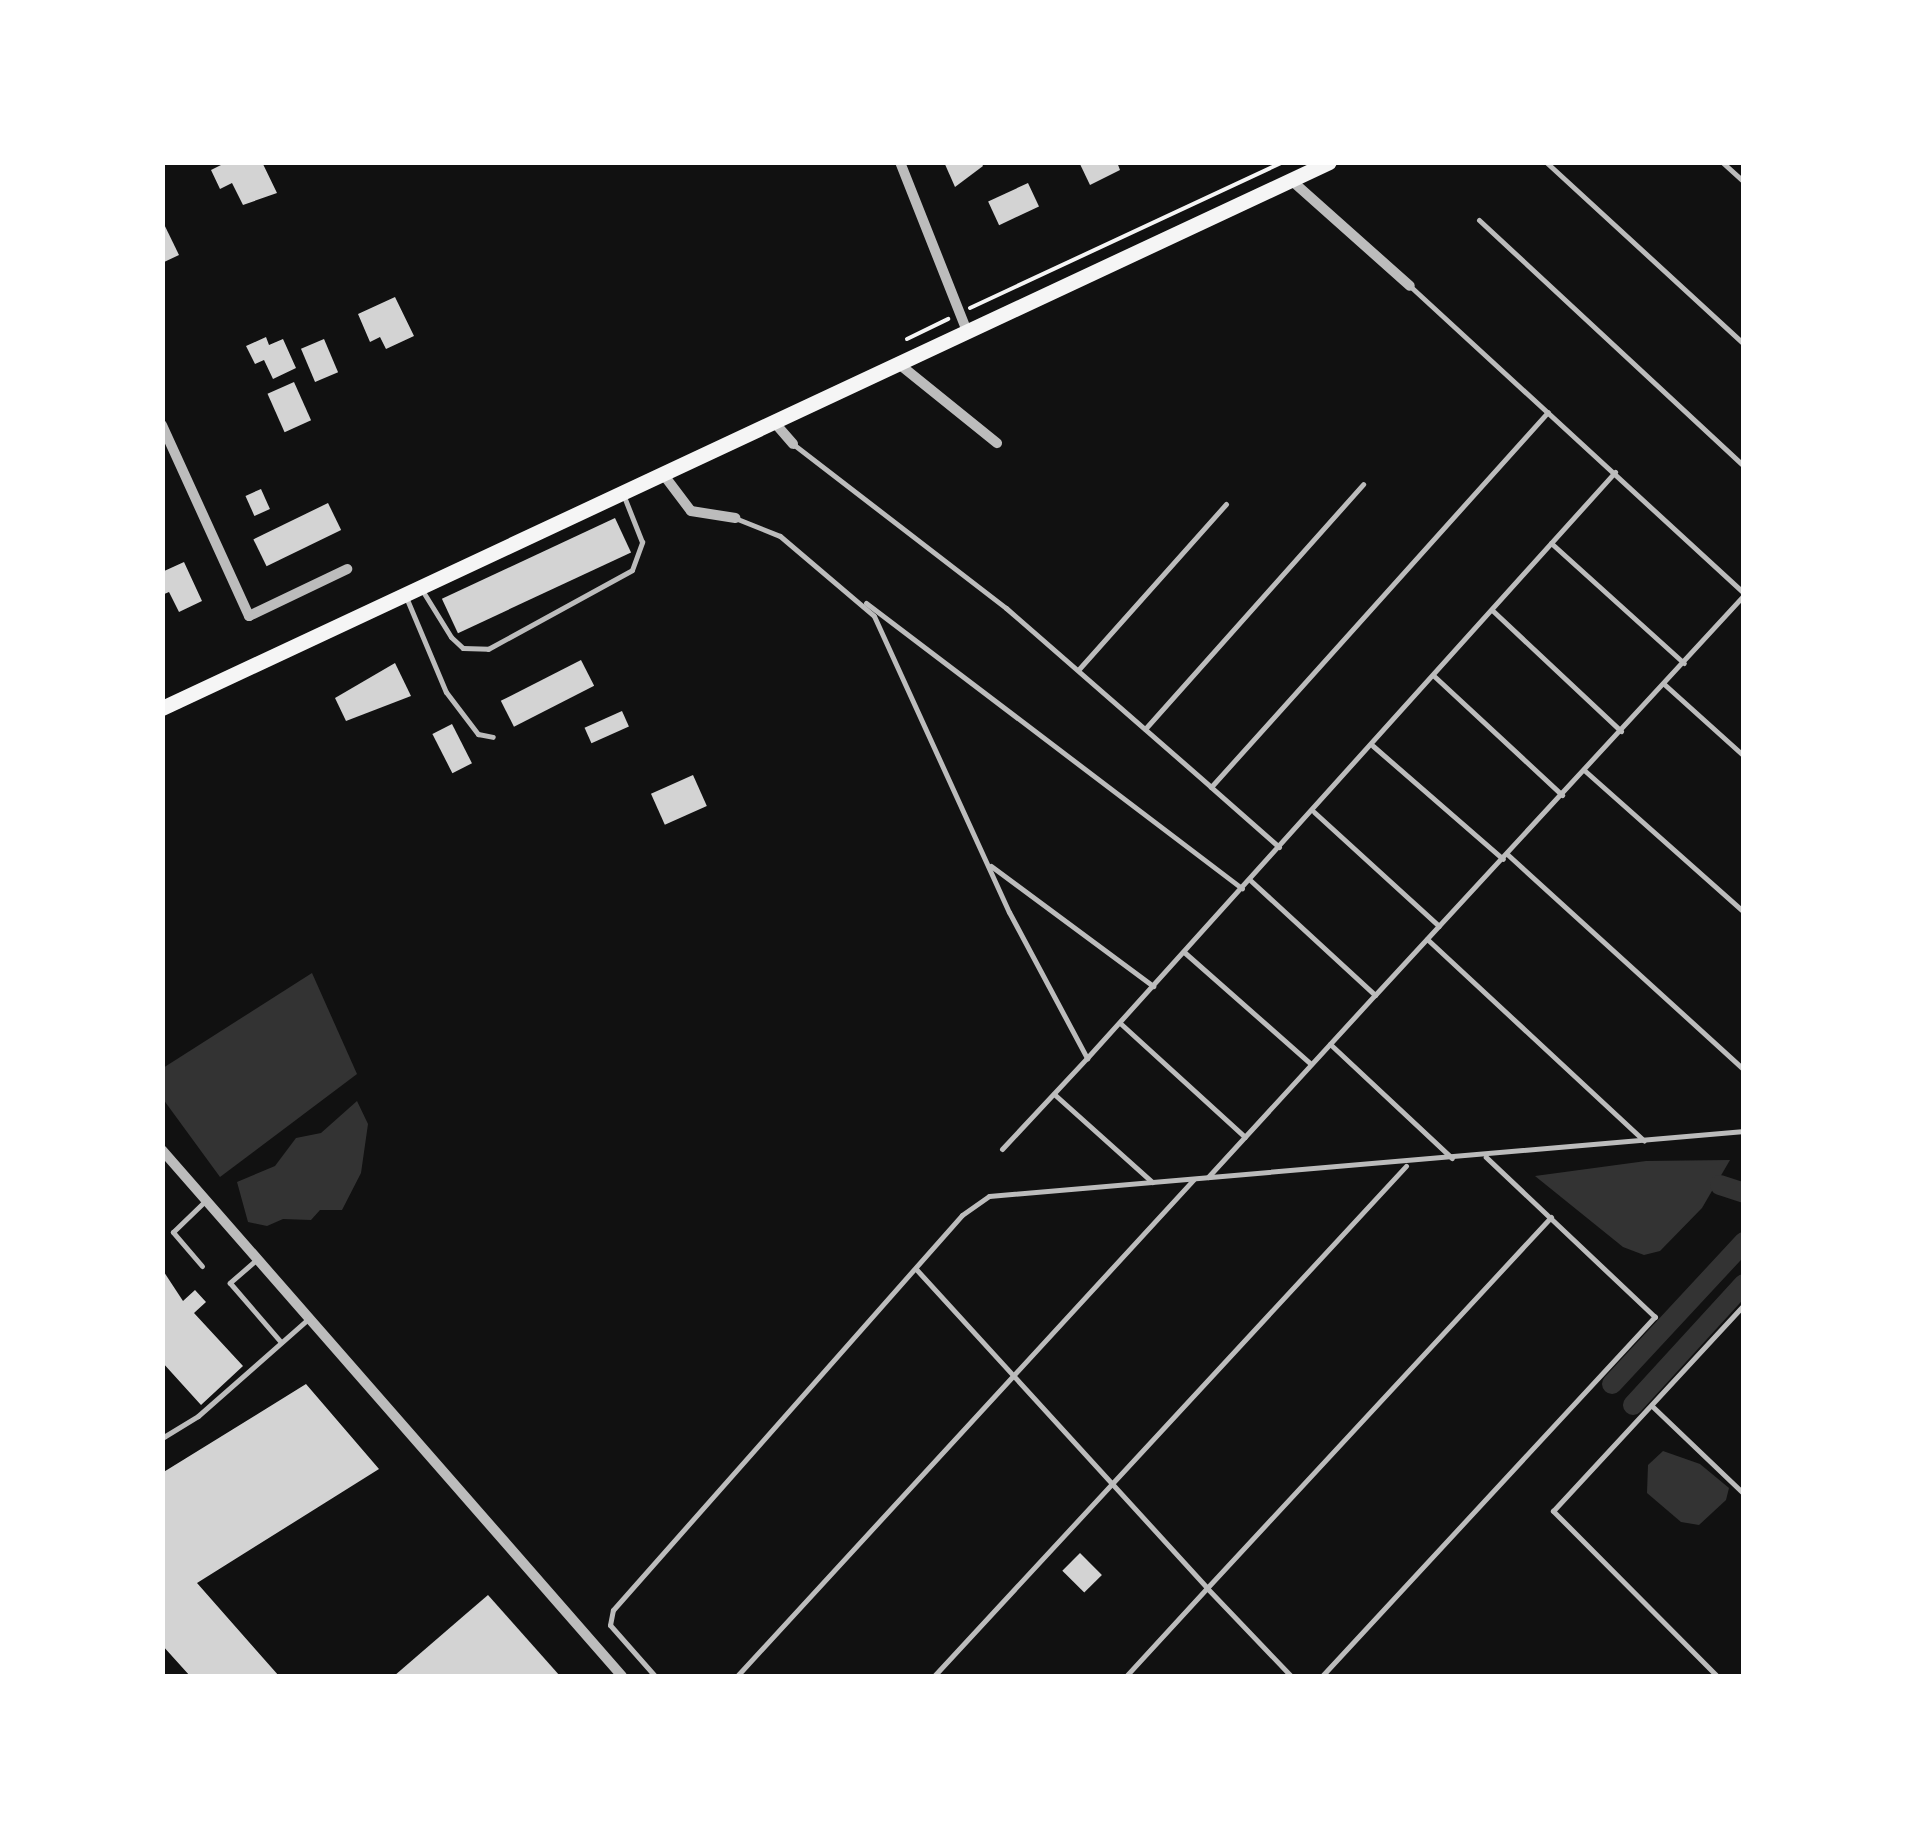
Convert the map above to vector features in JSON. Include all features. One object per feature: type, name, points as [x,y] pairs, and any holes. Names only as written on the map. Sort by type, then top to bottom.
[{"type":"main road","points":[[162,708],[1328,162]]},
{"type":"street","points":[[900,162],[968,332]]},
{"type":"street","points":[[1292,180],[1410,286]]},
{"type":"street","points":[[899,364],[997,443]]},
{"type":"street","points":[[774,422],[793,444]]},
{"type":"street","points":[[162,425],[249,616],[347,570]]},
{"type":"street","points":[[662,474],[691,510],[735,518]]},
{"type":"street","points":[[162,1150],[622,1676]]},
{"type":"lane","points":[[1546,162],[1744,344]]},
{"type":"lane","points":[[1722,162],[1744,182]]},
{"type":"lane","points":[[1479,220],[1744,466]]},
{"type":"lane","points":[[1207,1178],[1744,594],[1410,286]]},
{"type":"lane","points":[[1211,788],[1548,412]]},
{"type":"lane","points":[[793,444],[1079,669],[1279,848]]},
{"type":"lane","points":[[1002,1149],[1314,812],[1615,472]]},
{"type":"lane","points":[[1145,729],[1363,484]]},
{"type":"lane","points":[[413,591],[463,648],[488,649],[632,570],[642,542],[623,492]]},
{"type":"lane","points":[[1079,669],[1226,504]]},
{"type":"lane","points":[[735,518],[770,530],[1242,888]]},
{"type":"lane","points":[[1551,543],[1684,663]]},
{"type":"lane","points":[[413,591],[446,692],[478,734],[493,737]]},
{"type":"lane","points":[[863,600],[1087,1058]]},
{"type":"lane","points":[[1492,610],[1621,731]]},
{"type":"lane","points":[[1434,676],[1562,794]]},
{"type":"lane","points":[[1664,684],[1744,756]]},
{"type":"lane","points":[[1372,746],[1504,856],[1744,1070]]},
{"type":"lane","points":[[1584,770],[1744,912]]},
{"type":"lane","points":[[1314,812],[1440,926]]},
{"type":"lane","points":[[990,866],[1154,986]]},
{"type":"lane","points":[[1250,880],[1375,995]]},
{"type":"lane","points":[[1427,939],[1644,1141]]},
{"type":"lane","points":[[1184,952],[1311,1064]]},
{"type":"lane","points":[[1120,1023],[1245,1136]]},
{"type":"lane","points":[[1330,1044],[1453,1160]]},
{"type":"lane","points":[[1054,1094],[1152,1182]]},
{"type":"lane","points":[[655,1676],[610,1624],[612,1610],[915,1268],[988,1196],[1408,1164],[1744,1131]]},
{"type":"lane","points":[[1322,1676],[1655,1317],[1486,1156]]},
{"type":"lane","points":[[934,1676],[1408,1164]]},
{"type":"lane","points":[[738,1676],[1194,1179]]},
{"type":"lane","points":[[202,1266],[173,1232],[207,1199]]},
{"type":"lane","points":[[1126,1676],[1551,1217]]},
{"type":"lane","points":[[258,1258],[230,1284],[281,1342]]},
{"type":"lane","points":[[915,1268],[1291,1676]]},
{"type":"lane","points":[[1717,1676],[1553,1512],[1744,1305]]},
{"type":"lane","points":[[162,1438],[310,1318]]},
{"type":"lane","points":[[1652,1406],[1744,1494]]},
{"type":"shaded area","points":[[312,973],[357,1074],[220,1177],[163,1099],[163,1068]]},
{"type":"shaded area","points":[[357,1101],[368,1124],[361,1173],[342,1210],[320,1210],[311,1220],[283,1219],[267,1226],[248,1222],[237,1182],[275,1166],[296,1138],[321,1133]]},
{"type":"shaded area","points":[[1730,1160],[1702,1208],[1660,1251],[1644,1255],[1623,1247],[1535,1176],[1646,1161]]},
{"type":"shaded area","points":[[1663,1451],[1700,1464],[1729,1488],[1726,1500],[1699,1525],[1681,1522],[1647,1493],[1648,1465]]},
{"type":"building","points":[[227,162],[262,162],[277,193],[243,205],[232,183],[220,189],[211,170]]},
{"type":"building","points":[[944,162],[981,162],[983,166],[955,187]]},
{"type":"building","points":[[1079,162],[1117,162],[1120,170],[1090,185]]},
{"type":"building","points":[[1028,183],[1039,207],[999,225],[988,202]]},
{"type":"building","points":[[162,220],[179,255],[162,263]]},
{"type":"building","points":[[395,297],[414,336],[386,349],[380,337],[370,342],[358,314]]},
{"type":"building","points":[[266,337],[269,345],[283,339],[296,368],[273,379],[264,360],[255,364],[246,346]]},
{"type":"building","points":[[324,339],[338,372],[315,382],[301,349]]},
{"type":"building","points":[[294,382],[311,420],[285,432],[268,394]]},
{"type":"building","points":[[261,489],[270,509],[254,516],[245,496]]},
{"type":"building","points":[[328,503],[341,530],[267,566],[253,539]]},
{"type":"building","points":[[615,518],[631,552],[458,633],[442,599]]},
{"type":"building","points":[[184,562],[202,601],[179,612],[169,592],[162,595],[162,572]]},
{"type":"building","points":[[581,660],[594,686],[514,727],[501,701]]},
{"type":"building","points":[[395,663],[411,696],[346,721],[335,698]]},
{"type":"building","points":[[622,711],[629,727],[591,743],[585,728]]},
{"type":"building","points":[[452,724],[472,763],[452,773],[432,734]]},
{"type":"building","points":[[693,775],[707,806],[665,825],[651,794]]},
{"type":"building","points":[[162,1269],[183,1301],[195,1290],[206,1302],[194,1313],[243,1366],[201,1405],[162,1362]]},
{"type":"building","points":[[306,1384],[379,1469],[197,1583],[279,1676],[190,1676],[162,1645],[162,1473]]},
{"type":"building","points":[[1080,1553],[1102,1575],[1084,1593],[1062,1571]]},
{"type":"building","points":[[488,1595],[560,1676],[394,1676],[467,1613]]},
{"type":"waterway","points":[[1720,1185],[1744,1193]]},
{"type":"waterway","points":[[1612,1384],[1744,1242]]},
{"type":"waterway","points":[[1633,1405],[1744,1284]]}]
